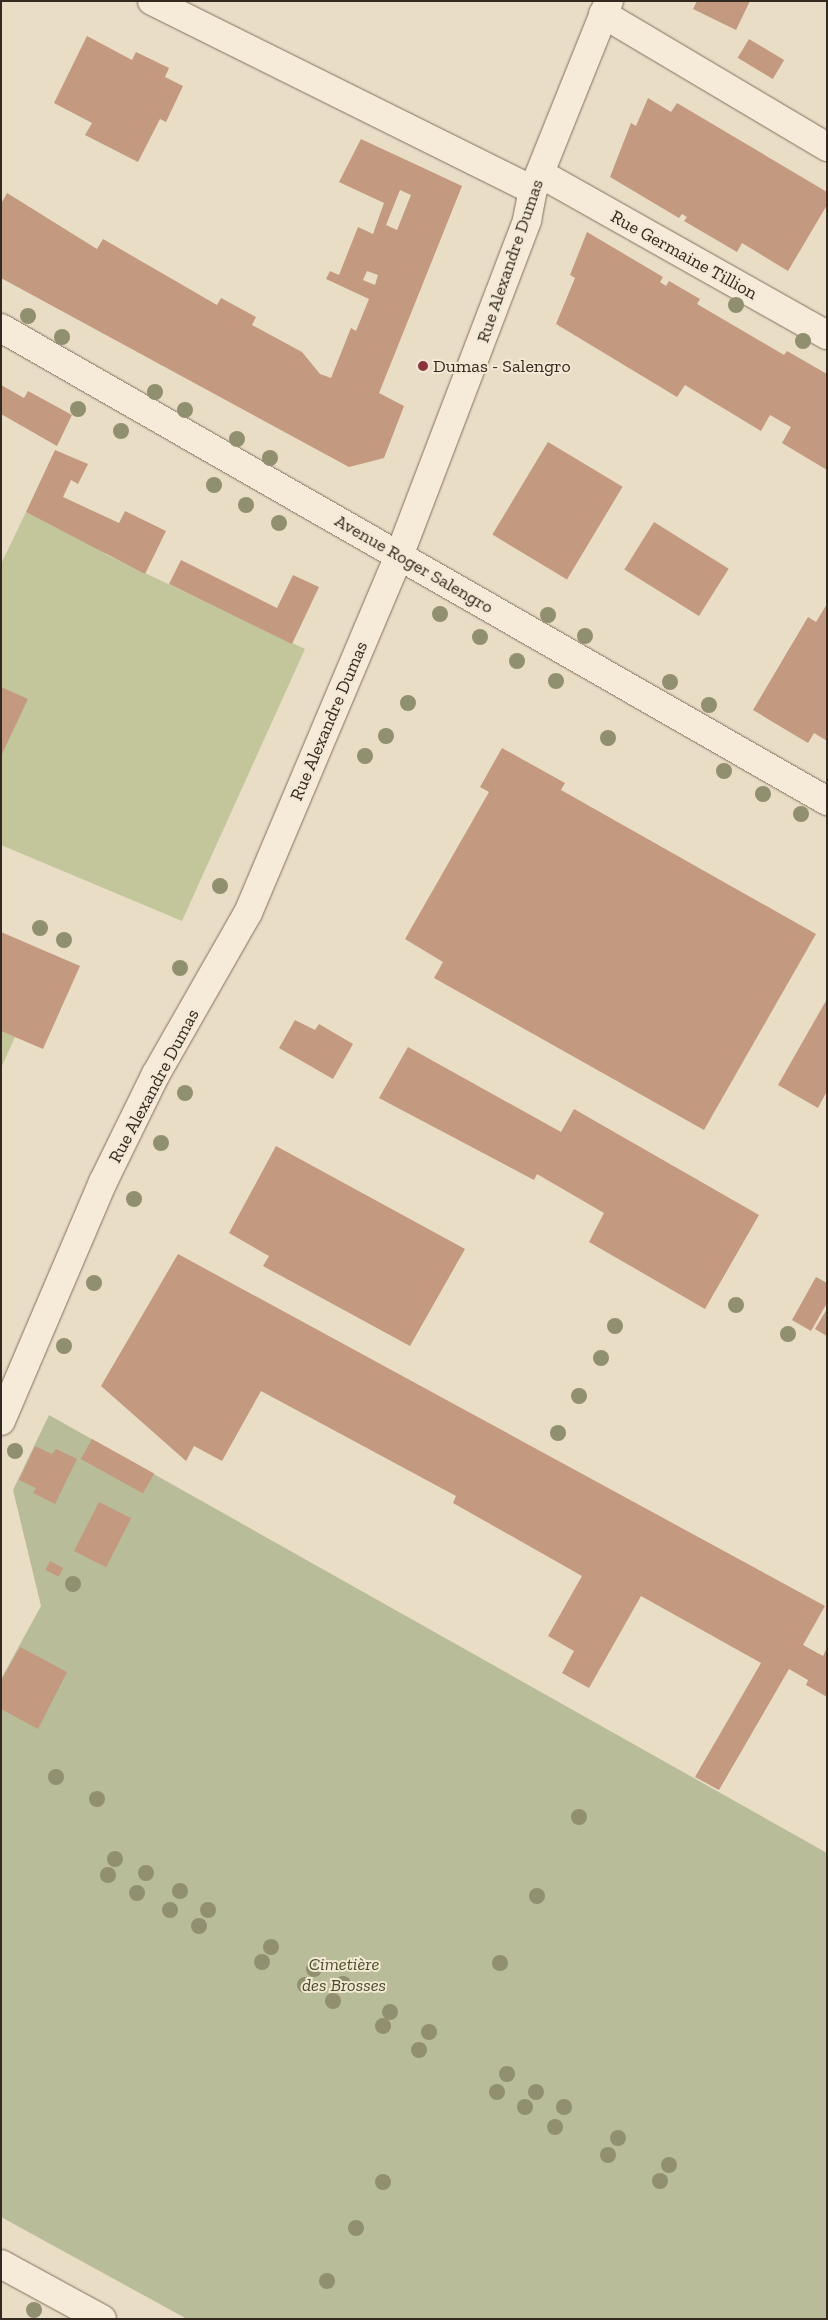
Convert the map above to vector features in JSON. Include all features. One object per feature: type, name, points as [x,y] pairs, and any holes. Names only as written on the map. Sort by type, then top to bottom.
[{"type":"street","name":"Rue Germaine Tillion","points":[[152,1],[537,182],[827,336]]},
{"type":"street","name":"Rue Alexandre Dumas","points":[[1,1421],[103,1182],[156,1074],[248,913],[399,556],[527,220],[537,182],[606,8]]},
{"type":"street","points":[[606,8],[827,147]]},
{"type":"street","name":"Avenue Roger Salengro","points":[[1,328],[827,801]]},
{"type":"street","points":[[1,2264],[102,2319]]},
{"type":"green space","points":[[26,512],[106,551],[105,554],[305,649],[182,921],[1,845],[1,564]]},
{"type":"green space","points":[[1,1031],[15,1037],[1,1068]]},
{"type":"green space","name":"Cimetière des Brosses","points":[[49,1415],[827,1853],[827,2319],[187,2319],[1,2217],[1,1679],[41,1606],[13,1490]]},
{"type":"building","points":[[697,1],[750,1],[736,30],[693,9]]},
{"type":"building","points":[[87,36],[132,60],[136,52],[169,68],[165,77],[183,86],[166,122],[160,119],[138,162],[85,135],[92,123],[54,103]]},
{"type":"building","points":[[749,39],[784,60],[773,79],[738,58]]},
{"type":"building","points":[[648,98],[671,112],[677,103],[827,192],[827,205],[788,271],[742,243],[737,252],[684,221],[687,217],[682,214],[679,218],[610,177],[631,123],[636,126]]},
{"type":"building","points":[[361,139],[462,186],[379,393],[404,406],[384,458],[349,467],[1,278],[1,204],[7,193],[97,249],[103,239],[217,305],[221,298],[256,317],[252,325],[302,352],[320,374],[331,378],[351,328],[356,331],[369,299],[326,279],[330,271],[339,275],[358,227],[373,234],[384,203],[339,182]],"holes":[[[400,190],[411,195],[397,230],[386,225]],[[367,271],[378,275],[375,285],[363,280]]]},
{"type":"building","points":[[587,232],[663,277],[660,282],[666,286],[669,281],[700,299],[697,304],[784,355],[787,351],[827,374],[827,470],[782,443],[791,427],[770,415],[761,431],[685,385],[677,397],[556,324],[575,278],[570,275]]},
{"type":"building","points":[[1,385],[24,398],[28,391],[72,415],[57,446],[1,414]]},
{"type":"building","points":[[548,442],[623,487],[567,579],[492,535]]},
{"type":"building","points":[[55,450],[88,464],[78,484],[71,480],[63,497],[119,523],[125,511],[166,531],[145,574],[26,512]]},
{"type":"building","points":[[654,522],[729,569],[699,616],[624,569]]},
{"type":"building","points":[[181,560],[277,608],[293,575],[319,587],[292,644],[169,584]]},
{"type":"building","points":[[827,604],[827,741],[814,733],[808,743],[753,710],[808,617],[816,622]]},
{"type":"building","points":[[1,687],[28,699],[1,756]]},
{"type":"building","points":[[502,748],[565,783],[561,790],[816,934],[704,1130],[434,978],[443,962],[405,939],[489,792],[480,787]]},
{"type":"building","points":[[1,932],[80,966],[43,1049],[1,1031]]},
{"type":"building","points":[[827,999],[827,1091],[818,1108],[778,1085]]},
{"type":"building","points":[[295,1020],[315,1030],[319,1024],[353,1044],[333,1079],[279,1048]]},
{"type":"building","points":[[408,1047],[561,1132],[574,1109],[759,1215],[705,1309],[589,1242],[604,1213],[537,1174],[534,1180],[379,1098]]},
{"type":"building","points":[[276,1146],[465,1249],[410,1346],[263,1266],[269,1256],[229,1233]]},
{"type":"building","points":[[178,1254],[825,1606],[803,1645],[823,1656],[827,1648],[827,1697],[806,1685],[808,1680],[789,1669],[719,1790],[695,1777],[761,1663],[641,1596],[589,1688],[562,1673],[574,1651],[548,1636],[582,1576],[453,1503],[456,1496],[261,1391],[222,1461],[194,1446],[186,1461],[101,1386]]},
{"type":"building","points":[[816,1277],[827,1283],[827,1303],[811,1331],[792,1320]]},
{"type":"building","points":[[827,1309],[827,1336],[815,1329]]},
{"type":"building","points":[[92,1439],[154,1473],[143,1494],[81,1459]]},
{"type":"building","points":[[35,1446],[52,1454],[56,1449],[77,1459],[55,1504],[33,1493],[36,1488],[19,1480]]},
{"type":"building","points":[[99,1502],[131,1518],[106,1567],[74,1551]]},
{"type":"building","points":[[50,1561],[63,1568],[59,1577],[45,1570]]},
{"type":"building","points":[[20,1647],[67,1672],[38,1729],[1,1709],[1,1681]]},
{"type":"place","name":"Dumas - Salengro","points":[[423,366]]}]
